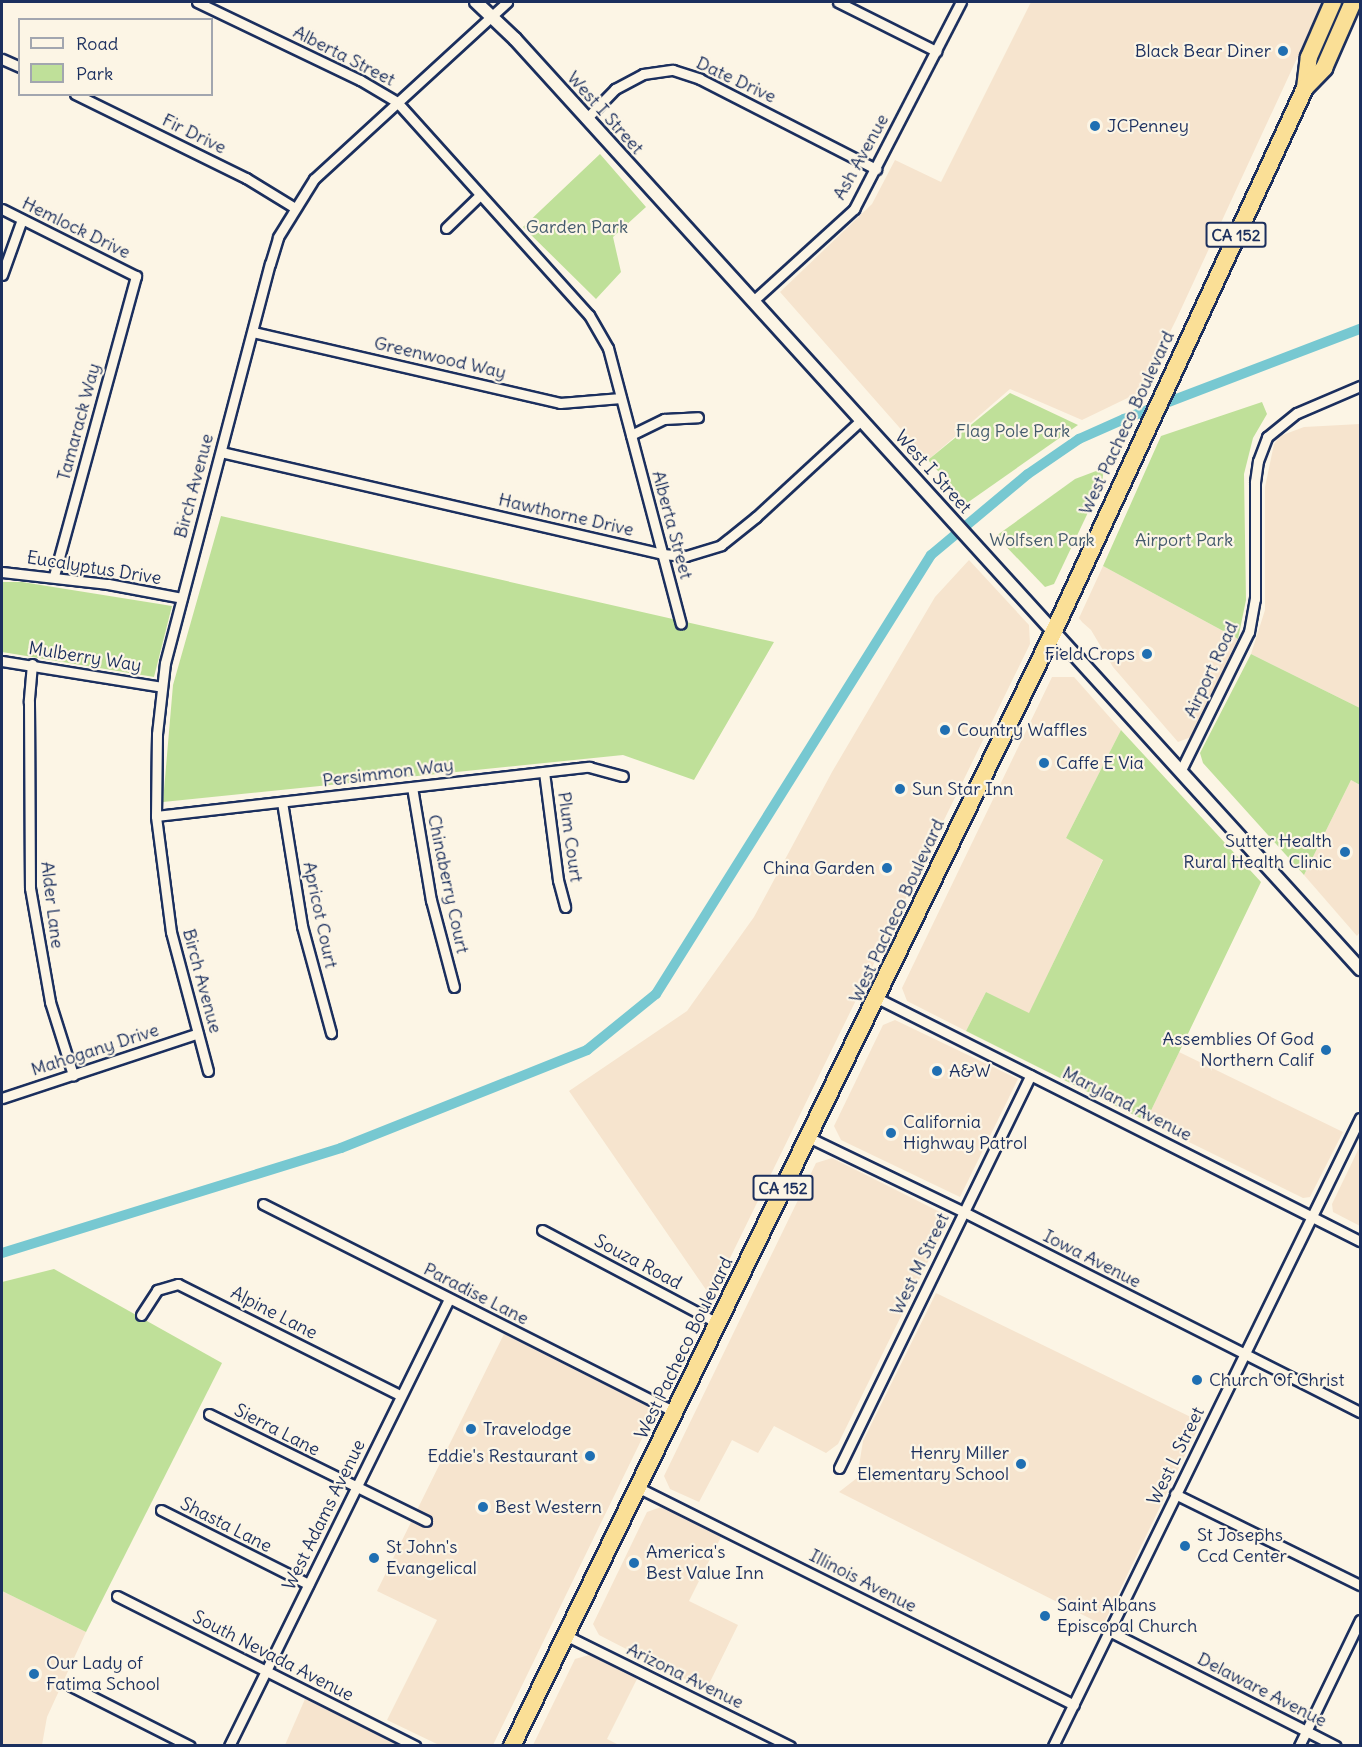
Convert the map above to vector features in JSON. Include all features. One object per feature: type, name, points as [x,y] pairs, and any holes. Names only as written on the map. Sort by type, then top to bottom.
[{"type":"highway","name":"West Pacheco Boulevard","points":[[1305,88],[1308,57],[1333,2]]},
{"type":"highway","name":"West Pacheco Boulevard","points":[[512,1746],[1054,631],[1305,88],[1324,68],[1353,2]]},
{"type":"street","name":"Alberta Street","points":[[197,2],[360,80],[397,102],[590,315],[608,348],[681,624]]},
{"type":"street","name":"West I Street","points":[[476,2],[491,15],[753,301],[1360,969]]},
{"type":"street","name":"Birch Avenue","points":[[208,1071],[171,932],[156,816],[157,734],[165,663],[278,237],[314,179],[507,2]]},
{"type":"street","points":[[838,2],[936,51]]},
{"type":"street","name":"Ash Avenue","points":[[753,301],[854,209],[961,2]]},
{"type":"street","points":[[2,58],[18,66]]},
{"type":"street","name":"Date Drive","points":[[586,119],[615,89],[643,74],[672,70],[700,79],[876,169]]},
{"type":"street","name":"Fir Drive","points":[[79,96],[246,178],[295,208]]},
{"type":"street","points":[[446,228],[480,195]]},
{"type":"street","name":"Hemlock Drive","points":[[2,209],[136,276]]},
{"type":"street","points":[[2,275],[22,219]]},
{"type":"street","name":"Tamarack Way","points":[[54,576],[136,276]]},
{"type":"street","name":"Greenwood Way","points":[[253,332],[560,403],[621,398]]},
{"type":"street","name":"Airport Road","points":[[1181,770],[1249,632],[1255,599],[1255,482],[1258,461],[1267,437],[1297,413],[1360,386]]},
{"type":"street","points":[[631,435],[664,419],[698,417]]},
{"type":"street","name":"Hawthorne Drive","points":[[221,452],[662,554],[686,556],[721,544],[756,517],[861,420]]},
{"type":"street","name":"Eucalyptus Drive","points":[[2,572],[54,576],[182,598]]},
{"type":"street","name":"Mulberry Way","points":[[2,661],[32,664],[162,687]]},
{"type":"street","name":"Alder Lane","points":[[32,664],[28,702],[30,888],[50,1002],[73,1075]]},
{"type":"street","name":"Persimmon Way","points":[[156,816],[589,767],[623,776]]},
{"type":"street","name":"Plum Court","points":[[544,772],[558,880],[565,907]]},
{"type":"street","name":"Chinaberry Court","points":[[412,787],[431,900],[454,987]]},
{"type":"street","name":"Apricot Court","points":[[282,802],[302,926],[331,1033]]},
{"type":"street","name":"Maryland Avenue","points":[[877,998],[1360,1241]]},
{"type":"street","name":"Mahogany Drive","points":[[2,1098],[198,1033]]},
{"type":"street","name":"West M Street","points":[[840,1468],[1031,1075]]},
{"type":"street","name":"West L Street","points":[[1056,1745],[1175,1494],[1246,1354],[1360,1118]]},
{"type":"street","name":"Iowa Avenue","points":[[808,1137],[964,1212],[1360,1412]]},
{"type":"street","name":"Paradise Lane","points":[[263,1204],[674,1412]]},
{"type":"street","name":"Souza Road","points":[[542,1230],[718,1323]]},
{"type":"street","name":"Alpine Lane","points":[[141,1315],[157,1290],[178,1284],[400,1395]]},
{"type":"street","name":"West Adams Avenue","points":[[229,1746],[449,1299]]},
{"type":"street","name":"Sierra Lane","points":[[209,1414],[426,1521]]},
{"type":"street","name":"Illinois Avenue","points":[[637,1487],[1074,1705]]},
{"type":"street","points":[[1175,1494],[1360,1585]]},
{"type":"street","name":"Shasta Lane","points":[[161,1510],[308,1584]]},
{"type":"street","name":"South Nevada Avenue","points":[[117,1596],[415,1746]]},
{"type":"street","points":[[1299,1746],[1360,1620]]},
{"type":"street","name":"Delaware Avenue","points":[[1109,1631],[1336,1746]]},
{"type":"street","name":"Arizona Avenue","points":[[566,1635],[790,1746]]},
{"type":"street","points":[[71,1686],[190,1746]]},
{"type":"shaded area","points":[[1031,2],[1323,2],[1176,320],[1140,392],[1082,420],[1010,389],[928,460],[780,292],[872,204],[895,160],[941,182]]},
{"type":"shaded area","points":[[1360,424],[1360,708],[1251,654],[1265,610],[1265,487],[1274,444],[1280,436],[1304,427]]},
{"type":"shaded area","points":[[969,560],[1029,625],[1030,644],[711,1297],[569,1091],[687,1011],[754,917],[832,772],[935,597]]},
{"type":"shaded area","points":[[1103,566],[1238,639],[1191,737],[1178,742],[1113,667],[1091,630],[1079,618]]},
{"type":"shaded area","points":[[1052,677],[1074,677],[1121,730],[1066,838],[1103,859],[1029,1014],[986,992],[966,1031],[907,1001],[902,988]]},
{"type":"shaded area","points":[[1351,780],[1360,785],[1360,932],[1357,936],[1304,875]]},
{"type":"shaded area","points":[[895,1020],[1018,1079],[960,1197],[841,1140],[834,1126],[883,1025]]},
{"type":"shaded area","points":[[1179,1052],[1343,1132],[1310,1197],[1303,1198],[1146,1121]]},
{"type":"shaded area","points":[[1360,1146],[1360,1226],[1333,1212],[1332,1204]]},
{"type":"shaded area","points":[[832,1158],[950,1217],[838,1444],[826,1453],[774,1426],[758,1453],[732,1440],[699,1502],[670,1489],[664,1476],[816,1163]]},
{"type":"shaded area","name":"Henry Miller Elementary School","points":[[936,1293],[1201,1422],[1103,1625],[839,1492],[857,1478],[863,1441]]},
{"type":"shaded area","points":[[504,1334],[647,1406],[652,1418],[493,1745],[439,1745],[387,1720],[437,1620],[377,1591]]},
{"type":"shaded area","points":[[661,1507],[721,1537],[689,1601],[738,1625],[706,1690],[599,1635],[593,1624],[647,1512]]},
{"type":"shaded area","name":"Our Lady of Fatima School","points":[[2,1591],[86,1632],[47,1717],[42,1745],[2,1745]]},
{"type":"shaded area","points":[[589,1655],[637,1679],[607,1739],[619,1745],[533,1745],[575,1659]]},
{"type":"shaded area","points":[[305,1699],[402,1745],[285,1745]]},
{"type":"green space","name":"Garden Park","points":[[600,154],[646,207],[613,237],[621,272],[596,299],[523,227]]},
{"type":"green space","name":"Flag Pole Park","points":[[1010,393],[1078,425],[967,503],[928,460]]},
{"type":"green space","name":"Airport Park","points":[[1262,402],[1267,414],[1253,438],[1244,474],[1246,600],[1238,639],[1103,566],[1161,436]]},
{"type":"green space","name":"Wolfsen Park","points":[[1104,468],[1102,483],[1054,584],[1045,587],[996,536],[1075,479]]},
{"type":"green space","points":[[221,516],[774,642],[694,780],[623,755],[163,802],[173,685]]},
{"type":"green space","points":[[2,582],[22,582],[172,606],[154,677],[2,652]]},
{"type":"green space","points":[[1251,654],[1360,708],[1360,785],[1351,780],[1304,875],[1203,763],[1200,753]]},
{"type":"green space","points":[[1121,730],[1261,882],[1146,1121],[966,1031],[986,992],[1029,1013],[1103,860],[1066,838]]},
{"type":"green space","points":[[54,1269],[222,1363],[86,1632],[2,1591],[2,1282]]},
{"type":"waterway","points":[[2,1253],[341,1148],[587,1050],[656,994],[931,555],[1028,474],[1079,439],[1124,419],[1360,329]]},
{"type":"place","name":"Black Bear Diner","points":[[1283,51]]},
{"type":"place","name":"JCPenney","points":[[1095,126]]},
{"type":"place","name":"Field Crops","points":[[1147,654]]},
{"type":"place","name":"Country Waffles","points":[[945,730]]},
{"type":"place","name":"Caffe E Via","points":[[1044,763]]},
{"type":"place","name":"Sun Star Inn","points":[[900,789]]},
{"type":"place","name":"Sutter Health Rural Health Clinic","points":[[1345,852]]},
{"type":"place","name":"China Garden","points":[[887,868]]},
{"type":"place","name":"Assemblies Of God Northern Calif","points":[[1326,1050]]},
{"type":"place","name":"A&W","points":[[937,1071]]},
{"type":"place","name":"California Highway Patrol","points":[[891,1133]]},
{"type":"place","name":"Church Of Christ","points":[[1197,1380]]},
{"type":"place","name":"Travelodge","points":[[471,1429]]},
{"type":"place","name":"Eddie's Restaurant","points":[[590,1456]]},
{"type":"place","name":"Henry Miller Elementary School","points":[[1021,1464]]},
{"type":"place","name":"Best Western","points":[[483,1507]]},
{"type":"place","name":"St Josephs Ccd Center","points":[[1185,1546]]},
{"type":"place","name":"St John's Evangelical","points":[[374,1558]]},
{"type":"place","name":"America's Best Value Inn","points":[[634,1563]]},
{"type":"place","name":"Saint Albans Episcopal Church","points":[[1045,1616]]},
{"type":"place","name":"Our Lady of Fatima School","points":[[34,1674]]}]
